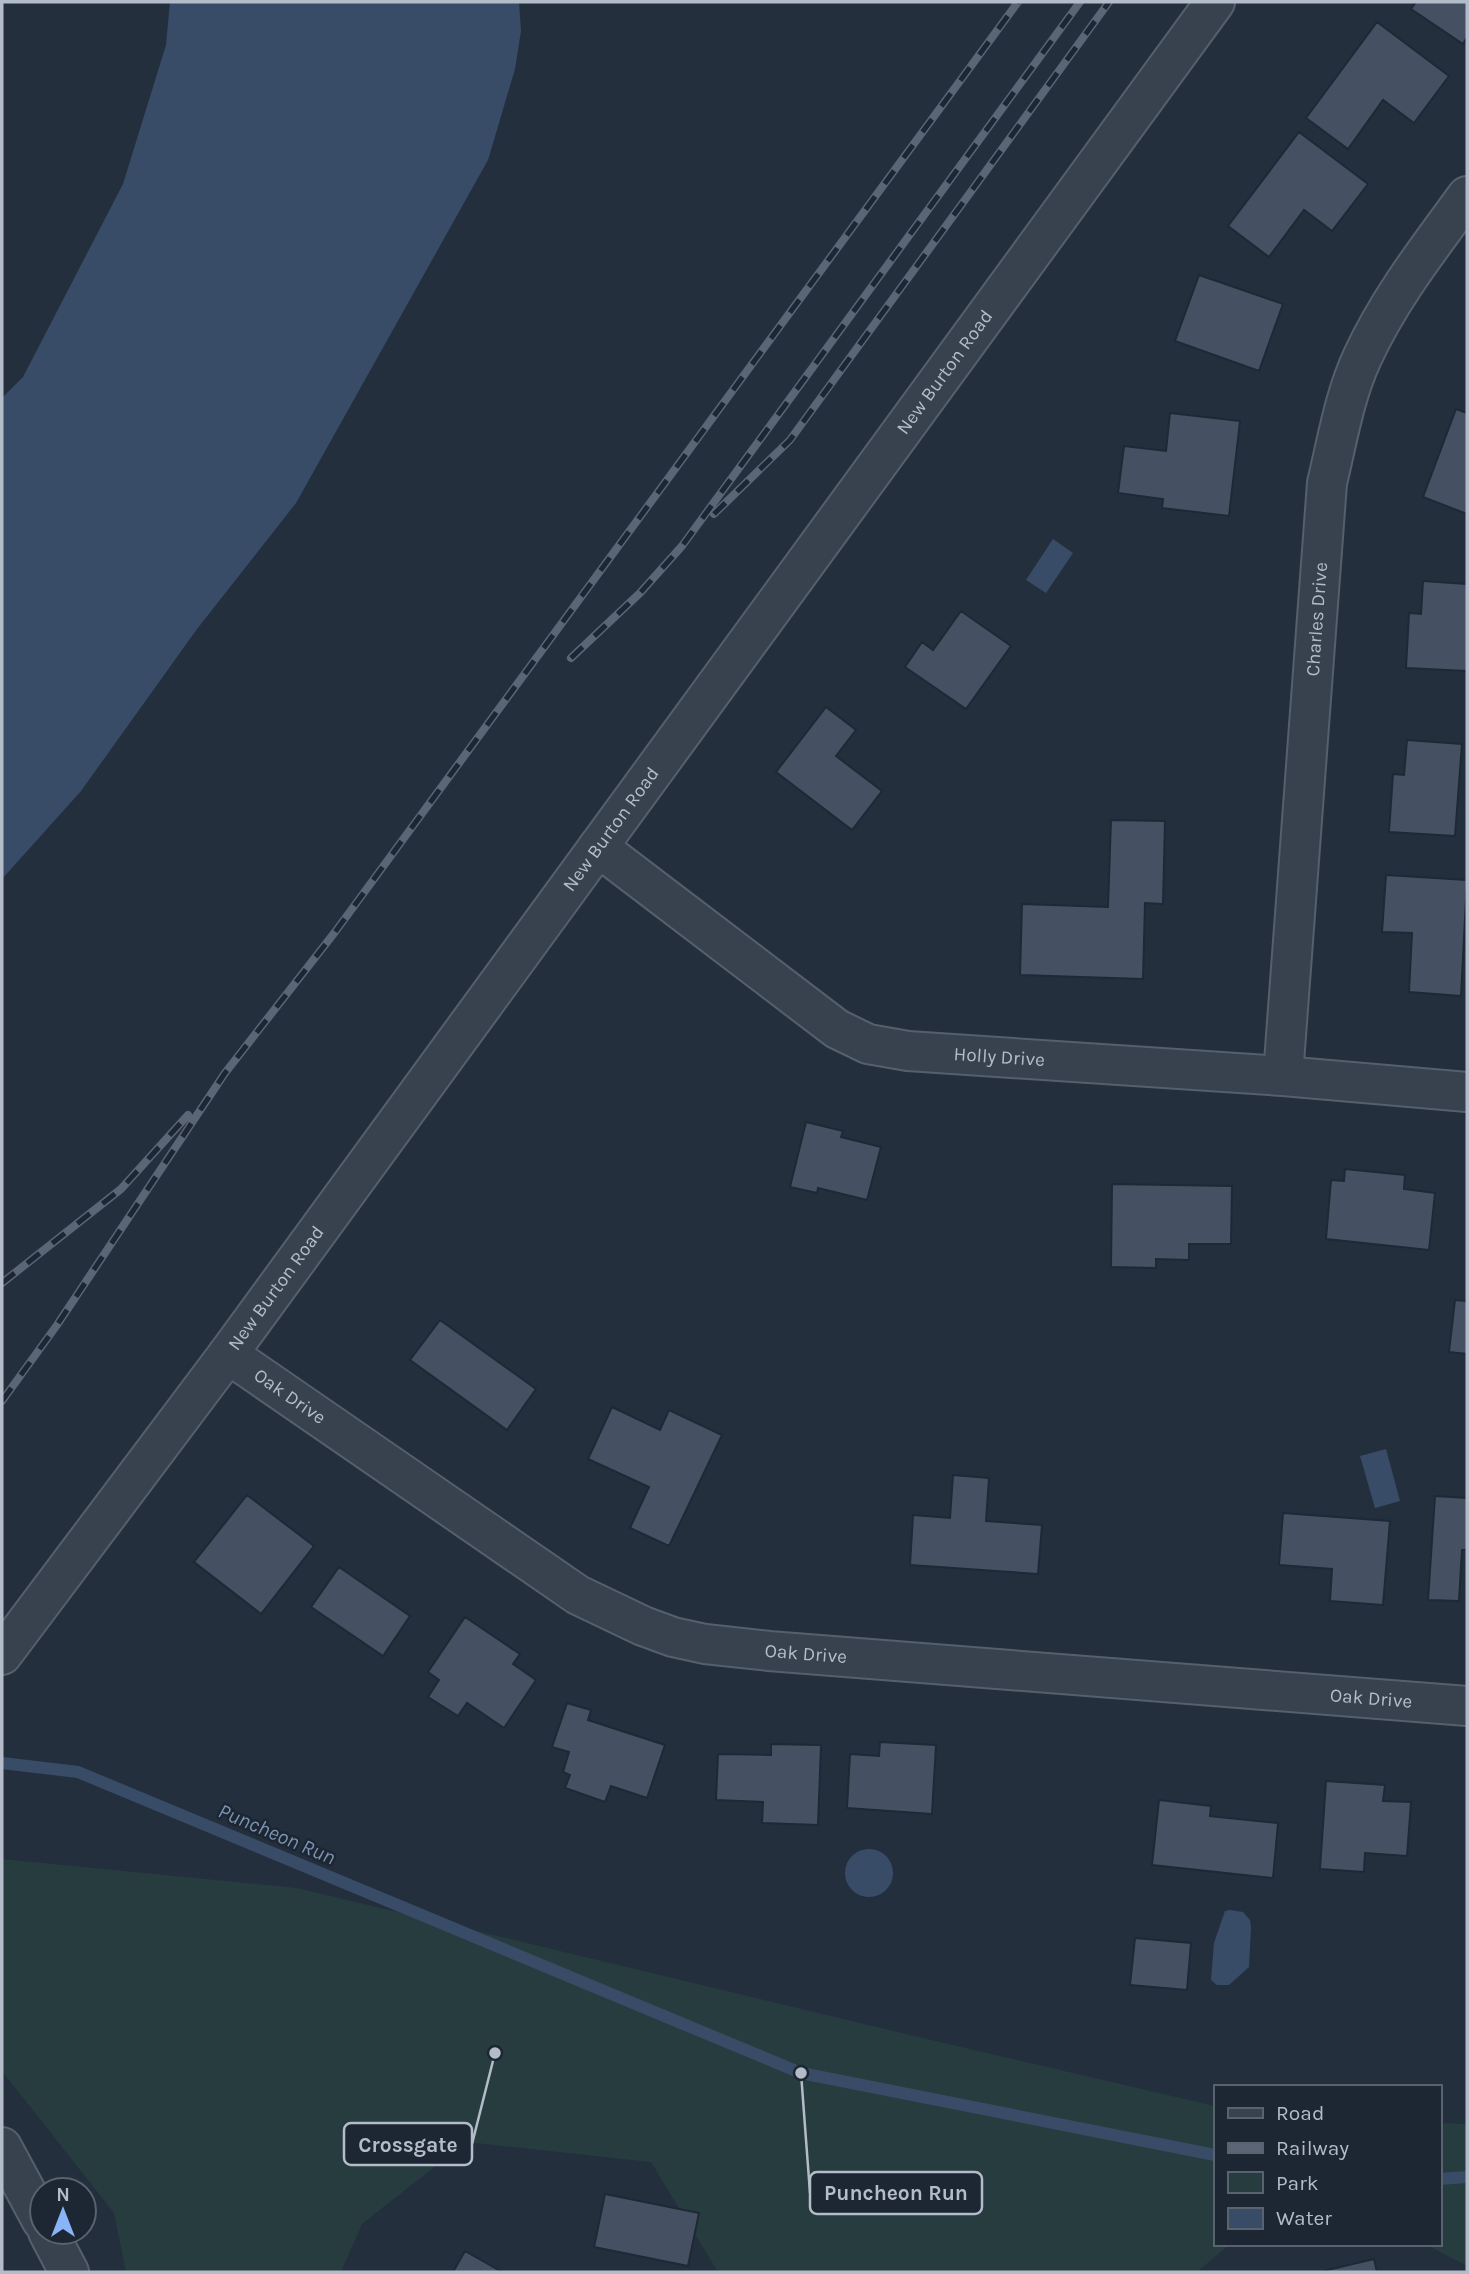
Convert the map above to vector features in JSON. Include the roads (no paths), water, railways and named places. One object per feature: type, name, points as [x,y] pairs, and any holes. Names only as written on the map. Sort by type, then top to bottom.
[{"type":"street","name":"New Burton Road","points":[[2,1655],[228,1354],[1215,2]]},
{"type":"street","name":"Charles Drive","points":[[1283,1076],[1327,483],[1343,414],[1361,360],[1392,301],[1467,196]]},
{"type":"street","name":"Holly Drive","points":[[598,847],[836,1029],[868,1044],[908,1051],[1283,1076],[1467,1092]]},
{"type":"street","name":"Oak Drive","points":[[228,1354],[578,1595],[673,1637],[705,1644],[769,1651],[1467,1706]]},
{"type":"street","points":[[2,2147],[28,2195]]},
{"type":"street","points":[[55,2246],[69,2272]]},
{"type":"water","points":[[170,2],[519,2],[521,31],[515,69],[488,160],[296,503],[197,629],[81,791],[2,879],[2,398],[23,377],[123,184],[166,45]]},
{"type":"water","points":[[1053,539],[1073,553],[1046,593],[1026,580]]},
{"type":"water","points":[[1386,1449],[1400,1501],[1375,1508],[1360,1456]]},
{"type":"water","points":[[869,1849],[878,1850],[886,1856],[892,1864],[892,1882],[886,1890],[878,1896],[869,1897],[860,1896],[852,1890],[846,1882],[845,1873],[846,1864],[852,1856],[860,1850]]},
{"type":"water","points":[[1225,1911],[1243,1912],[1250,1920],[1249,1967],[1229,1985],[1217,1985],[1211,1980],[1214,1943]]},
{"type":"waterway","name":"Puncheon Run","points":[[2,1763],[78,1772],[801,2073],[1214,2155]]},
{"type":"waterway","name":"Puncheon Run","points":[[1441,2179],[1467,2177]]},
{"type":"railway","points":[[2,1401],[57,1325],[225,1073],[335,932],[1018,2]]},
{"type":"railway","points":[[571,658],[640,593],[682,546],[1080,2]]},
{"type":"railway","points":[[714,514],[790,440],[1109,2]]},
{"type":"railway","points":[[2,1283],[121,1189],[188,1115]]},
{"type":"place","name":"Crossgate","points":[[495,2053]]},
{"type":"place","name":"Puncheon Run","points":[[801,2073]]}]
